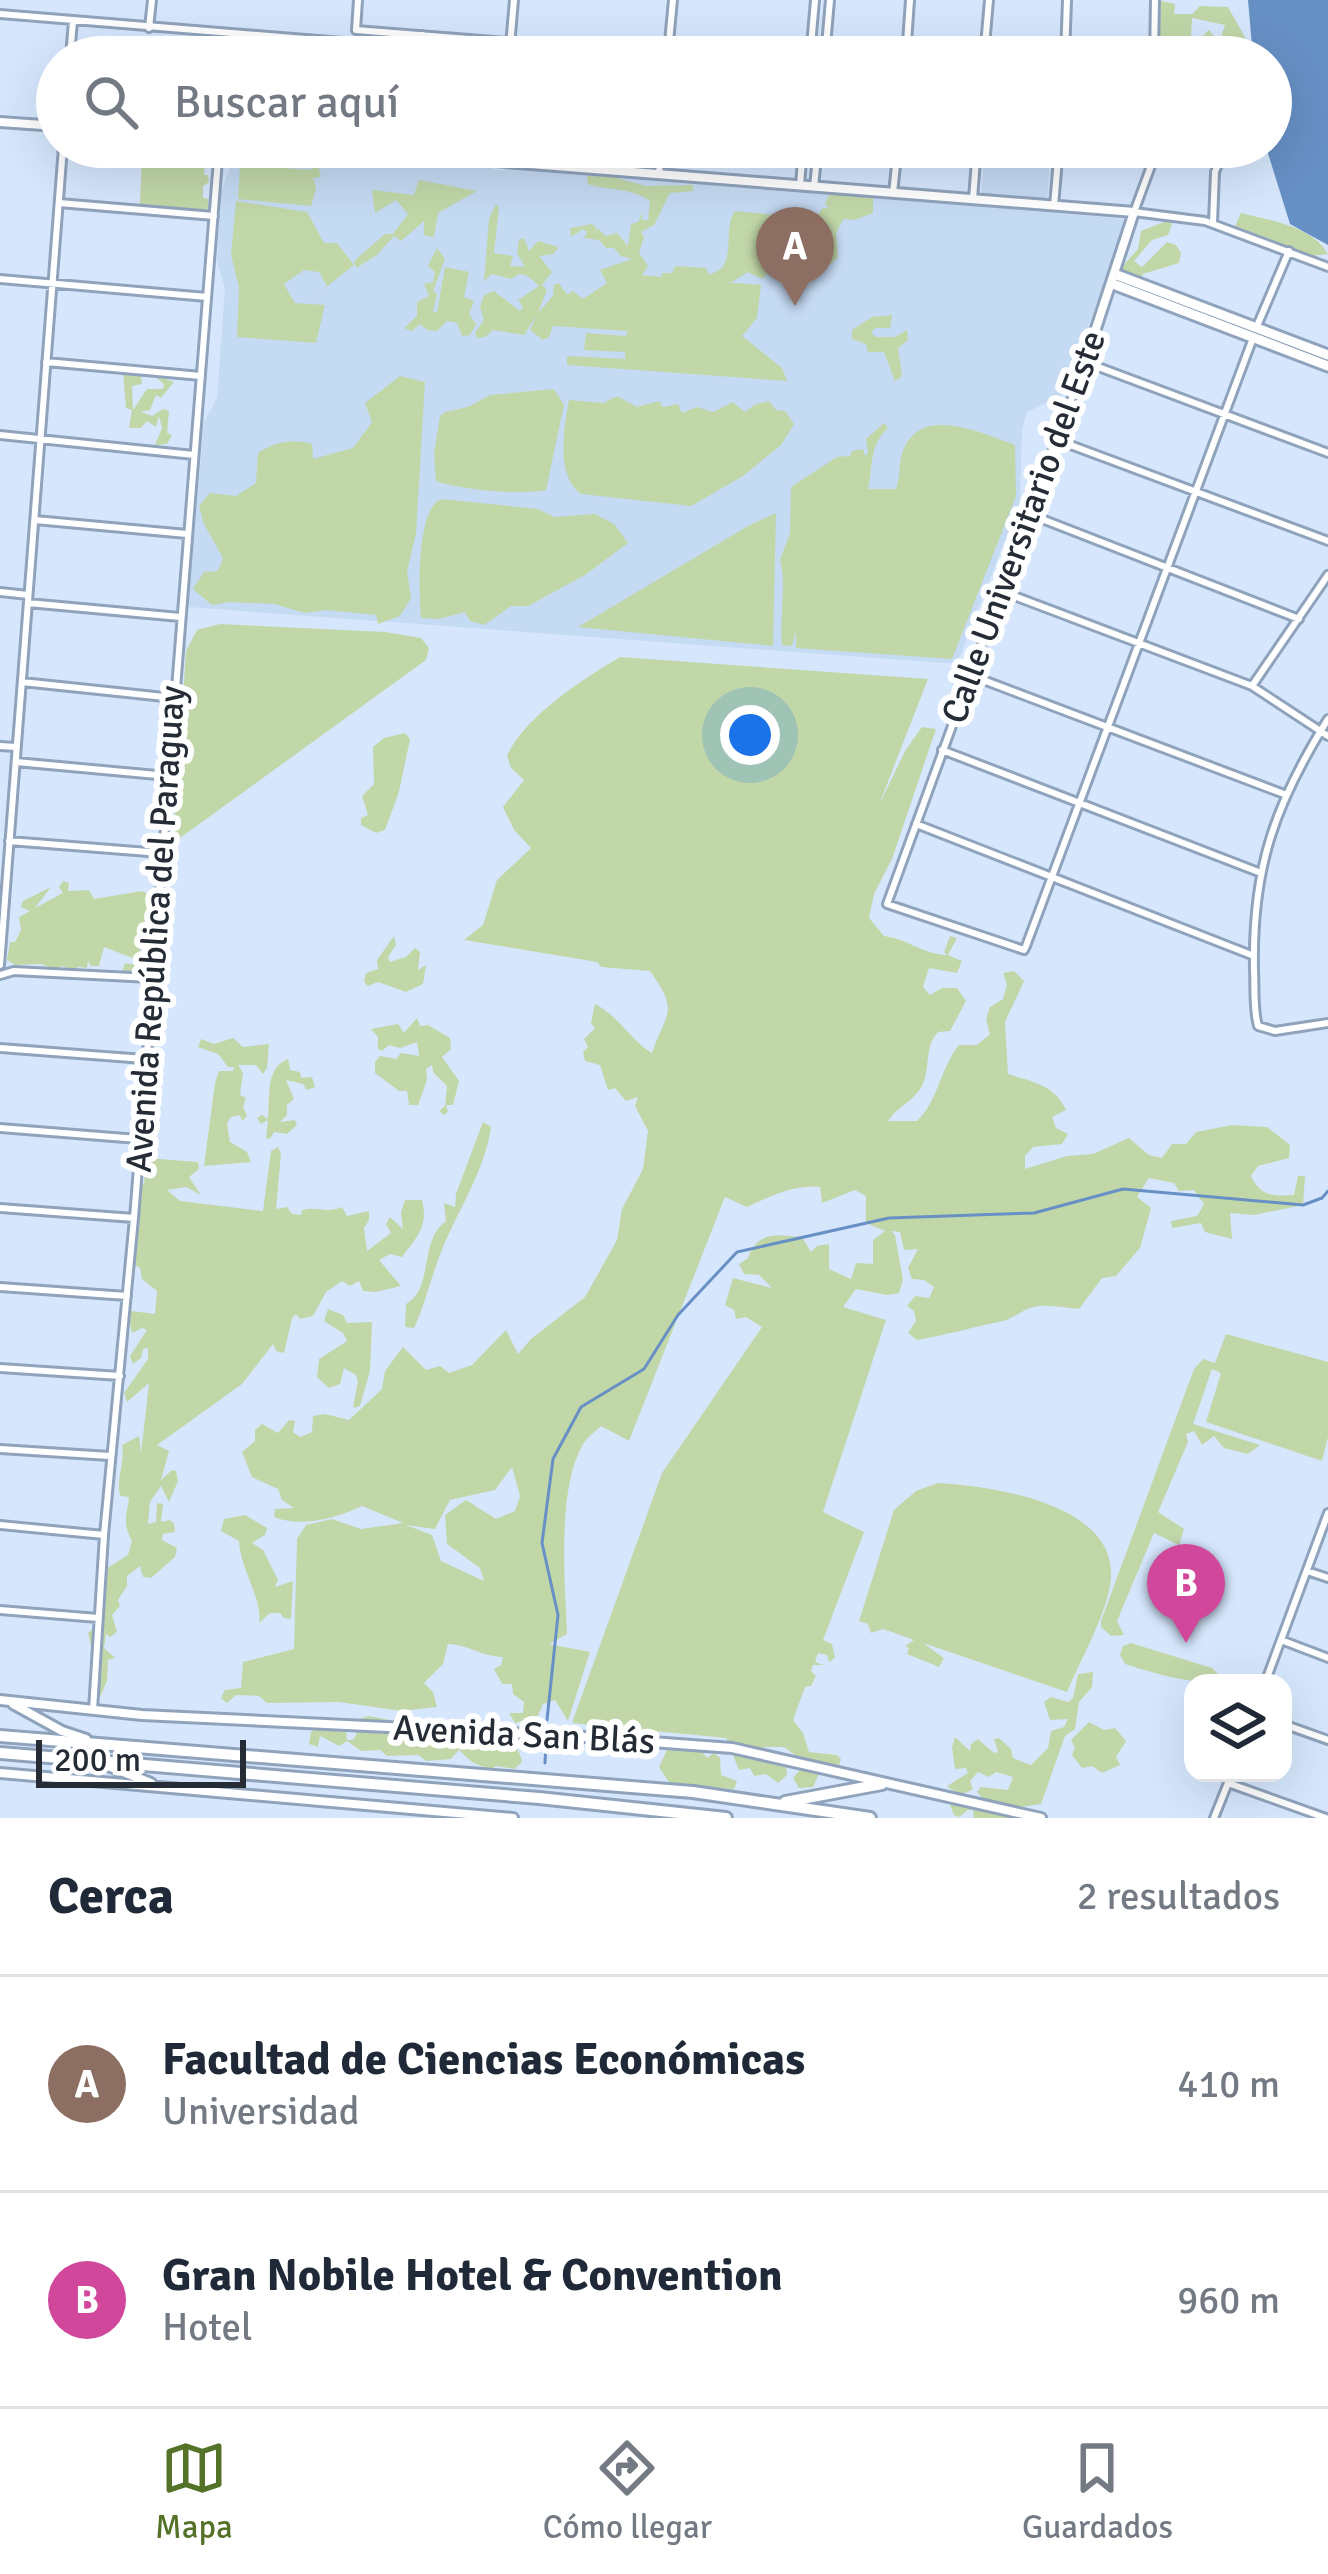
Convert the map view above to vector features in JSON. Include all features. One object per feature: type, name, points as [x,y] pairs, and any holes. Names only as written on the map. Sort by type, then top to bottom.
[{"type":"highway","points":[[0,1736],[649,1788],[870,1818]]},
{"type":"highway","points":[[0,1753],[726,1818]]},
{"type":"highway","points":[[778,1804],[882,1784]]},
{"type":"main road","points":[[1115,279],[1328,366]]},
{"type":"main road","points":[[1254,334],[1328,355]]},
{"type":"street","points":[[149,28],[152,0]]},
{"type":"street","points":[[356,36],[358,0]]},
{"type":"street","points":[[511,36],[514,0]]},
{"type":"street","points":[[670,36],[673,0]]},
{"type":"street","points":[[812,36],[815,0]]},
{"type":"street","points":[[827,36],[830,0]]},
{"type":"street","points":[[907,36],[910,0]]},
{"type":"street","points":[[986,36],[989,0]]},
{"type":"street","points":[[1065,36],[1066,0]]},
{"type":"street","points":[[1154,36],[1155,0]]},
{"type":"street","points":[[0,14],[270,36]]},
{"type":"street","points":[[72,36],[73,21]]},
{"type":"street","points":[[356,30],[434,36]]},
{"type":"street","points":[[0,122],[36,125]]},
{"type":"street","points":[[0,965],[62,168]]},
{"type":"street","name":"Avenida República del Paraguay","points":[[93,1710],[217,168]]},
{"type":"street","points":[[580,168],[1134,212],[1213,224],[1328,267]]},
{"type":"street","points":[[659,168],[659,174]]},
{"type":"street","points":[[800,185],[801,168]]},
{"type":"street","points":[[814,187],[816,168]]},
{"type":"street","points":[[893,193],[896,168]]},
{"type":"street","points":[[973,199],[975,168]]},
{"type":"street","points":[[1054,206],[1057,168]]},
{"type":"street","name":"Calle Universitario del Este","points":[[1051,878],[1020,951],[888,905],[1115,279],[1150,168]]},
{"type":"street","points":[[1213,224],[1217,168]]},
{"type":"street","points":[[59,203],[214,216]]},
{"type":"street","points":[[1051,878],[1289,251]]},
{"type":"street","points":[[0,279],[207,297]]},
{"type":"street","points":[[46,362],[201,376]]},
{"type":"street","points":[[1085,362],[1328,453]]},
{"type":"street","points":[[0,435],[194,455]]},
{"type":"street","points":[[1057,440],[1328,541]]},
{"type":"street","points":[[1029,514],[1299,619]]},
{"type":"street","points":[[34,520],[187,534]]},
{"type":"street","points":[[1252,686],[1328,574]]},
{"type":"street","points":[[1001,591],[1252,686],[1324,734]]},
{"type":"street","points":[[0,592],[179,617]]},
{"type":"street","points":[[970,675],[1284,794]]},
{"type":"street","points":[[21,682],[174,698]]},
{"type":"street","points":[[1328,719],[1324,734],[1284,794],[1261,873],[1254,956],[1258,1026],[1275,1030],[1328,1023]]},
{"type":"street","points":[[0,746],[16,747]]},
{"type":"street","points":[[942,750],[1261,873]]},
{"type":"street","points":[[15,762],[168,776]]},
{"type":"street","points":[[915,824],[1254,956]]},
{"type":"street","points":[[9,841],[161,853]]},
{"type":"street","points":[[0,975],[14,971],[151,977]]},
{"type":"street","points":[[0,1048],[144,1059]]},
{"type":"street","points":[[0,1128],[138,1139]]},
{"type":"street","points":[[0,1208],[134,1218]]},
{"type":"street","points":[[0,1287],[127,1296]]},
{"type":"street","points":[[0,1368],[120,1376]]},
{"type":"street","points":[[0,1449],[111,1456]]},
{"type":"street","points":[[1268,1674],[1328,1513]]},
{"type":"street","points":[[0,1526],[104,1535]]},
{"type":"street","points":[[1306,1571],[1328,1579]]},
{"type":"street","points":[[0,1610],[99,1618]]},
{"type":"street","points":[[1281,1640],[1328,1658]]},
{"type":"street","points":[[4,1701],[62,1731],[99,1743]]},
{"type":"street","name":"Avenida San Blás","points":[[4,1701],[732,1748],[1041,1818]]},
{"type":"street","points":[[1292,1727],[1328,1740]]},
{"type":"street","points":[[91,1759],[160,1787]]},
{"type":"street","points":[[0,1773],[513,1818]]},
{"type":"street","points":[[1214,1818],[1228,1783],[1326,1818]]},
{"type":"shaded area","points":[[230,168],[542,168],[1123,219],[1126,226],[1062,395],[1027,412],[1020,501],[957,664],[188,607],[204,422],[217,398],[225,289],[217,261],[220,194]]},
{"type":"shaded area","points":[[983,168],[1049,168],[1047,202],[981,197]]},
{"type":"green space","points":[[1157,0],[1175,4],[1174,14],[1192,14],[1200,6],[1228,7],[1244,36],[1221,36],[1225,25],[1192,18],[1191,36],[1159,36],[1161,13],[1156,9]]},
{"type":"green space","points":[[142,168],[205,168],[208,175],[209,182],[203,186],[203,198],[209,199],[207,211],[140,204]]},
{"type":"green space","points":[[240,168],[319,168],[321,177],[313,178],[316,189],[311,206],[238,199]]},
{"type":"green space","points":[[587,176],[646,186],[693,185],[693,191],[670,193],[654,225],[641,232],[639,253],[648,266],[642,275],[662,277],[675,266],[706,268],[709,275],[721,269],[735,211],[806,218],[798,241],[782,248],[777,264],[762,279],[748,272],[724,282],[761,285],[757,318],[742,336],[782,368],[787,381],[567,365],[567,356],[625,359],[625,352],[584,350],[586,333],[626,336],[628,331],[553,326],[543,340],[530,330],[536,316],[524,335],[493,330],[477,338],[475,333],[484,320],[480,307],[484,295],[494,291],[520,311],[523,307],[518,300],[539,286],[523,275],[512,279],[491,274],[484,282],[489,219],[496,204],[494,253],[513,256],[510,266],[525,267],[517,253],[519,240],[524,238],[529,251],[538,241],[558,247],[554,254],[539,256],[552,272],[542,285],[547,290],[538,313],[553,296],[554,285],[559,283],[567,295],[573,291],[583,299],[607,283],[600,270],[632,259],[599,240],[584,238],[587,232],[583,229],[571,237],[570,228],[592,224],[594,235],[597,228],[606,236],[617,233],[628,246],[631,224],[643,212],[642,220],[648,220],[650,201],[588,184]]},
{"type":"green space","points":[[419,180],[477,191],[438,213],[434,237],[424,235],[424,221],[401,241],[394,236],[356,268],[354,261],[385,234],[393,234],[408,214],[396,200],[375,213],[372,190],[414,195]]},
{"type":"green space","points":[[831,190],[879,195],[873,199],[873,213],[843,219],[836,233],[838,257],[830,265],[826,258],[806,251],[803,244],[805,231],[823,208],[829,208],[825,204]]},
{"type":"green space","points":[[236,201],[307,212],[324,243],[337,243],[354,265],[311,299],[327,286],[319,272],[304,270],[284,284],[295,303],[325,305],[316,343],[237,337],[239,288],[231,255]]},
{"type":"green space","points":[[1241,213],[1301,230],[1328,254],[1311,256],[1235,226]]},
{"type":"green space","points":[[1169,220],[1168,235],[1152,240],[1134,261],[1142,267],[1167,242],[1181,253],[1179,263],[1143,274],[1131,295],[1118,289],[1119,270],[1138,249],[1141,231]]},
{"type":"green space","points":[[437,248],[445,259],[433,291],[437,294],[433,312],[437,312],[445,267],[469,272],[464,297],[474,301],[469,314],[476,324],[470,335],[462,336],[457,323],[447,321],[437,331],[420,324],[412,331],[404,328],[417,316],[417,302],[429,296],[424,284],[433,282],[435,272],[428,266]]},
{"type":"green space","points":[[892,315],[890,328],[875,328],[871,333],[895,337],[907,330],[908,340],[898,348],[902,376],[895,381],[884,352],[868,352],[866,344],[852,339],[852,330],[872,317]]},
{"type":"green space","points":[[123,373],[141,374],[142,384],[132,386],[133,410],[147,389],[163,389],[164,384],[152,374],[174,382],[161,398],[156,395],[150,410],[141,412],[152,416],[163,409],[169,411],[167,433],[172,435],[167,444],[155,445],[162,428],[159,416],[156,427],[147,421],[141,428],[129,428],[132,410],[126,408]]},
{"type":"green space","points":[[400,376],[425,382],[416,533],[407,572],[411,598],[400,616],[378,624],[376,615],[305,613],[274,604],[212,605],[193,589],[204,572],[218,571],[223,558],[199,506],[210,493],[236,496],[256,483],[258,453],[277,444],[312,444],[313,459],[353,448],[372,422],[365,403]]},
{"type":"green space","points":[[554,389],[564,405],[546,490],[491,491],[436,481],[434,452],[440,416],[445,412],[490,395]]},
{"type":"green space","points":[[617,396],[637,407],[659,401],[663,407],[678,404],[682,413],[697,407],[713,412],[733,402],[745,412],[769,401],[794,424],[781,445],[743,476],[691,506],[581,494],[564,463],[569,400],[604,403]]},
{"type":"green space","points":[[884,423],[888,428],[875,449],[868,489],[896,489],[903,451],[923,429],[953,426],[1015,445],[1016,496],[952,659],[796,648],[796,631],[792,646],[782,645],[780,560],[790,533],[791,487],[837,457],[863,449],[865,456],[866,439]]},
{"type":"green space","points":[[441,499],[538,509],[554,517],[595,514],[614,524],[628,543],[585,575],[528,606],[511,606],[484,625],[470,621],[465,612],[421,618],[423,534],[433,506]]},
{"type":"green space","points":[[776,513],[773,646],[578,627],[748,526]]},
{"type":"green space","points":[[220,624],[385,632],[421,638],[429,648],[426,660],[173,843],[186,651],[197,630]]},
{"type":"green space","points":[[620,657],[928,679],[879,805],[922,727],[936,729],[869,918],[884,936],[938,954],[947,955],[950,936],[957,938],[948,955],[962,961],[957,973],[929,968],[923,987],[930,995],[942,988],[957,988],[966,1001],[950,1031],[938,1032],[934,1038],[918,1092],[888,1121],[917,1121],[924,1113],[959,1045],[977,1045],[990,1034],[986,1019],[990,1007],[1003,999],[1007,984],[1003,973],[1014,971],[1024,981],[1005,1022],[1008,1074],[1056,1095],[1066,1110],[1052,1117],[1056,1128],[1068,1134],[1062,1144],[1033,1147],[1025,1156],[1025,1169],[1067,1156],[1093,1154],[1129,1138],[1149,1155],[1162,1158],[1172,1144],[1186,1144],[1196,1132],[1232,1125],[1267,1127],[1290,1145],[1289,1158],[1258,1166],[1251,1176],[1263,1192],[1294,1195],[1298,1176],[1305,1176],[1303,1205],[1254,1215],[1230,1213],[1232,1239],[1205,1232],[1201,1223],[1172,1228],[1171,1221],[1197,1216],[1204,1204],[1194,1190],[1179,1191],[1174,1183],[1149,1178],[1137,1197],[1151,1208],[1140,1248],[1116,1276],[1102,1278],[1079,1309],[1034,1307],[1003,1321],[917,1340],[908,1333],[916,1321],[907,1306],[915,1296],[929,1298],[934,1287],[912,1279],[908,1268],[918,1249],[904,1250],[900,1232],[891,1231],[903,1280],[899,1293],[856,1289],[843,1307],[886,1320],[823,1512],[864,1532],[823,1640],[832,1644],[835,1658],[829,1662],[827,1655],[818,1653],[815,1662],[824,1665],[813,1665],[816,1676],[805,1687],[793,1720],[809,1752],[841,1759],[839,1765],[823,1765],[813,1787],[799,1788],[793,1778],[806,1763],[784,1747],[764,1747],[765,1759],[786,1767],[787,1775],[778,1783],[766,1774],[754,1776],[750,1768],[739,1770],[726,1738],[572,1723],[662,1473],[762,1327],[746,1317],[736,1319],[734,1310],[725,1305],[733,1278],[772,1288],[759,1275],[744,1274],[739,1264],[763,1239],[802,1237],[811,1252],[829,1244],[829,1269],[851,1279],[856,1263],[873,1264],[873,1240],[885,1231],[866,1223],[866,1196],[855,1190],[822,1203],[820,1187],[791,1190],[747,1207],[725,1197],[629,1441],[601,1426],[582,1446],[566,1512],[567,1634],[549,1644],[590,1652],[568,1721],[555,1700],[543,1704],[538,1716],[515,1723],[509,1713],[523,1713],[524,1702],[513,1694],[512,1684],[502,1684],[494,1669],[503,1657],[448,1644],[443,1664],[424,1683],[433,1692],[437,1707],[401,1711],[339,1702],[267,1703],[259,1696],[236,1695],[227,1703],[221,1698],[225,1690],[241,1688],[243,1662],[294,1649],[297,1539],[306,1525],[332,1519],[361,1529],[403,1523],[362,1506],[319,1520],[274,1517],[275,1509],[294,1508],[282,1500],[278,1489],[252,1477],[242,1452],[255,1441],[255,1430],[262,1424],[278,1433],[289,1420],[295,1421],[293,1432],[300,1437],[312,1432],[313,1416],[349,1420],[382,1389],[385,1371],[403,1347],[426,1370],[440,1366],[449,1373],[472,1365],[506,1330],[518,1354],[585,1297],[617,1240],[622,1209],[643,1169],[648,1131],[635,1106],[638,1097],[626,1101],[615,1088],[608,1090],[600,1065],[585,1061],[583,1052],[588,1047],[584,1039],[595,1028],[591,1023],[595,1004],[652,1053],[668,1012],[665,996],[650,971],[601,967],[597,962],[464,940],[483,925],[497,880],[531,848],[514,830],[503,807],[524,780],[511,768],[507,756],[541,713]],"holes":[[[512,1467],[520,1496],[515,1511],[496,1519],[466,1500],[445,1515],[447,1544],[480,1568],[484,1581],[441,1561],[432,1535],[406,1525],[435,1529],[450,1500],[495,1490]]]},
{"type":"green space","points":[[405,733],[410,739],[399,792],[385,830],[376,833],[361,825],[361,818],[368,815],[362,796],[374,784],[373,747],[384,738]]},
{"type":"green space","points":[[63,881],[69,883],[68,891],[89,890],[94,899],[142,891],[153,901],[166,895],[167,915],[161,913],[155,926],[146,922],[143,939],[151,940],[149,945],[142,942],[139,955],[147,947],[156,955],[145,967],[148,976],[142,979],[122,973],[125,963],[141,966],[140,956],[138,960],[104,947],[99,966],[88,961],[87,968],[78,967],[76,973],[63,966],[54,970],[7,960],[10,942],[15,942],[21,930],[19,917],[30,911],[21,907],[23,901],[51,887],[35,908],[63,893],[59,887]]},
{"type":"green space","points":[[394,936],[390,962],[415,948],[420,952],[418,970],[426,965],[423,984],[406,992],[364,982],[366,973],[378,969],[377,960]]},
{"type":"green space","points":[[417,1018],[420,1026],[428,1025],[450,1038],[451,1049],[442,1057],[459,1081],[453,1105],[446,1105],[444,1115],[439,1111],[445,1106],[447,1086],[432,1065],[426,1069],[418,1105],[409,1105],[407,1091],[399,1091],[375,1073],[380,1056],[419,1056],[417,1042],[378,1049],[378,1037],[371,1029],[398,1024],[404,1033]]},
{"type":"green space","points":[[233,1038],[243,1047],[269,1044],[263,1074],[256,1065],[238,1065],[247,1116],[242,1121],[240,1115],[231,1117],[227,1123],[230,1142],[247,1152],[251,1162],[204,1166],[215,1083],[219,1071],[233,1071],[234,1067],[198,1047],[201,1039],[214,1044]]},
{"type":"green space","points":[[288,1059],[290,1070],[300,1072],[301,1078],[312,1077],[315,1087],[307,1090],[303,1084],[286,1080],[294,1099],[280,1122],[295,1120],[297,1125],[287,1134],[274,1132],[266,1138],[268,1120],[261,1124],[257,1118],[268,1119],[272,1076]]},
{"type":"green space","points":[[483,1122],[491,1127],[479,1170],[441,1251],[414,1328],[405,1327],[406,1304],[421,1287],[432,1240],[446,1221],[444,1203],[455,1207]]},
{"type":"green space","points":[[278,1147],[276,1209],[287,1207],[301,1215],[302,1210],[342,1207],[347,1216],[369,1211],[364,1228],[367,1251],[391,1233],[386,1224],[390,1217],[403,1229],[405,1200],[422,1200],[422,1225],[402,1257],[390,1254],[379,1260],[401,1286],[363,1291],[359,1281],[350,1286],[342,1281],[326,1292],[313,1316],[300,1319],[296,1314],[292,1318],[284,1353],[273,1344],[242,1384],[157,1445],[169,1451],[161,1480],[172,1470],[178,1481],[169,1502],[161,1486],[150,1502],[148,1524],[156,1522],[157,1503],[163,1504],[161,1522],[174,1523],[175,1532],[163,1534],[162,1540],[177,1548],[175,1557],[151,1578],[143,1577],[140,1566],[127,1576],[120,1606],[112,1615],[117,1632],[110,1637],[106,1634],[104,1648],[115,1658],[108,1660],[100,1697],[92,1697],[91,1668],[98,1656],[93,1654],[88,1633],[97,1625],[101,1572],[128,1555],[132,1541],[126,1524],[129,1497],[120,1496],[119,1490],[122,1445],[139,1436],[141,1453],[149,1383],[127,1402],[124,1393],[148,1359],[148,1348],[133,1364],[130,1356],[147,1330],[132,1333],[129,1319],[122,1316],[124,1310],[155,1314],[157,1291],[133,1264],[140,1226],[135,1224],[138,1186],[144,1184],[146,1158],[198,1162],[199,1169],[189,1177],[201,1195],[186,1187],[167,1190],[180,1201],[263,1211],[271,1151]]},
{"type":"green space","points":[[328,1309],[343,1315],[347,1323],[372,1322],[370,1371],[360,1406],[353,1408],[356,1375],[344,1368],[340,1384],[329,1388],[317,1377],[319,1359],[347,1341],[324,1321]]},
{"type":"green space","points":[[1226,1334],[1328,1362],[1328,1437],[1322,1461],[1206,1422],[1221,1373],[1212,1369],[1193,1424],[1260,1445],[1248,1454],[1224,1448],[1214,1436],[1202,1445],[1194,1431],[1186,1434],[1188,1442],[1158,1512],[1184,1529],[1179,1545],[1154,1533],[1117,1621],[1124,1635],[1111,1636],[1101,1621],[1194,1369],[1203,1359],[1215,1363]]},
{"type":"green space","points":[[938,1483],[988,1489],[1046,1504],[1094,1532],[1107,1553],[1111,1578],[1105,1605],[1067,1692],[923,1643],[944,1658],[939,1667],[907,1654],[905,1646],[914,1640],[883,1629],[871,1633],[868,1624],[859,1621],[894,1510],[916,1491]]},
{"type":"green space","points":[[245,1515],[267,1528],[252,1543],[263,1550],[278,1580],[275,1587],[293,1581],[291,1619],[270,1613],[259,1623],[239,1541],[221,1531],[224,1519]]},
{"type":"green space","points":[[1131,1643],[1212,1668],[1218,1674],[1184,1674],[1184,1679],[1125,1664],[1120,1655],[1123,1646]]},
{"type":"green space","points":[[1093,1672],[1092,1687],[1079,1702],[1075,1729],[1065,1736],[1041,1804],[1020,1807],[1010,1818],[974,1818],[973,1810],[954,1815],[953,1803],[978,1807],[987,1803],[977,1792],[981,1787],[1008,1790],[1013,1777],[978,1772],[969,1791],[959,1793],[947,1786],[968,1773],[966,1768],[955,1769],[955,1737],[970,1751],[978,1739],[994,1753],[998,1752],[994,1739],[999,1738],[1013,1758],[1031,1765],[1048,1748],[1051,1731],[1064,1727],[1068,1719],[1050,1720],[1044,1702],[1051,1697],[1068,1702],[1078,1674]]},
{"type":"green space","points":[[369,1716],[389,1720],[409,1737],[452,1725],[456,1734],[478,1725],[514,1745],[522,1762],[514,1769],[496,1766],[491,1770],[459,1750],[451,1759],[426,1761],[418,1755],[361,1751],[347,1741],[339,1746],[320,1736],[318,1747],[309,1744],[311,1732],[323,1723],[346,1727],[347,1740],[353,1740],[357,1733],[349,1722]]},
{"type":"green space","points":[[1089,1722],[1104,1730],[1115,1728],[1126,1741],[1116,1757],[1120,1765],[1102,1773],[1092,1766],[1082,1768],[1072,1755],[1071,1740]]},
{"type":"green space","points":[[700,1749],[707,1758],[714,1753],[720,1758],[721,1775],[737,1781],[734,1789],[671,1785],[659,1767],[667,1750]]},
{"type":"water","points":[[1248,0],[1328,0],[1328,245],[1290,224],[1273,168],[1292,168],[1292,36],[1251,36]]},
{"type":"waterway","points":[[547,1720],[558,1615],[542,1543],[553,1459],[581,1407],[644,1369],[678,1315],[737,1252],[889,1218],[1034,1213],[1123,1189],[1303,1205],[1328,1191]]},
{"type":"waterway","points":[[545,1763],[546,1742]]},
{"type":"place","name":"Facultad de Ciencias Económicas","points":[[795,306]]},
{"type":"place","name":"Gran Nobile Hotel & Convention","points":[[1186,1643]]}]
